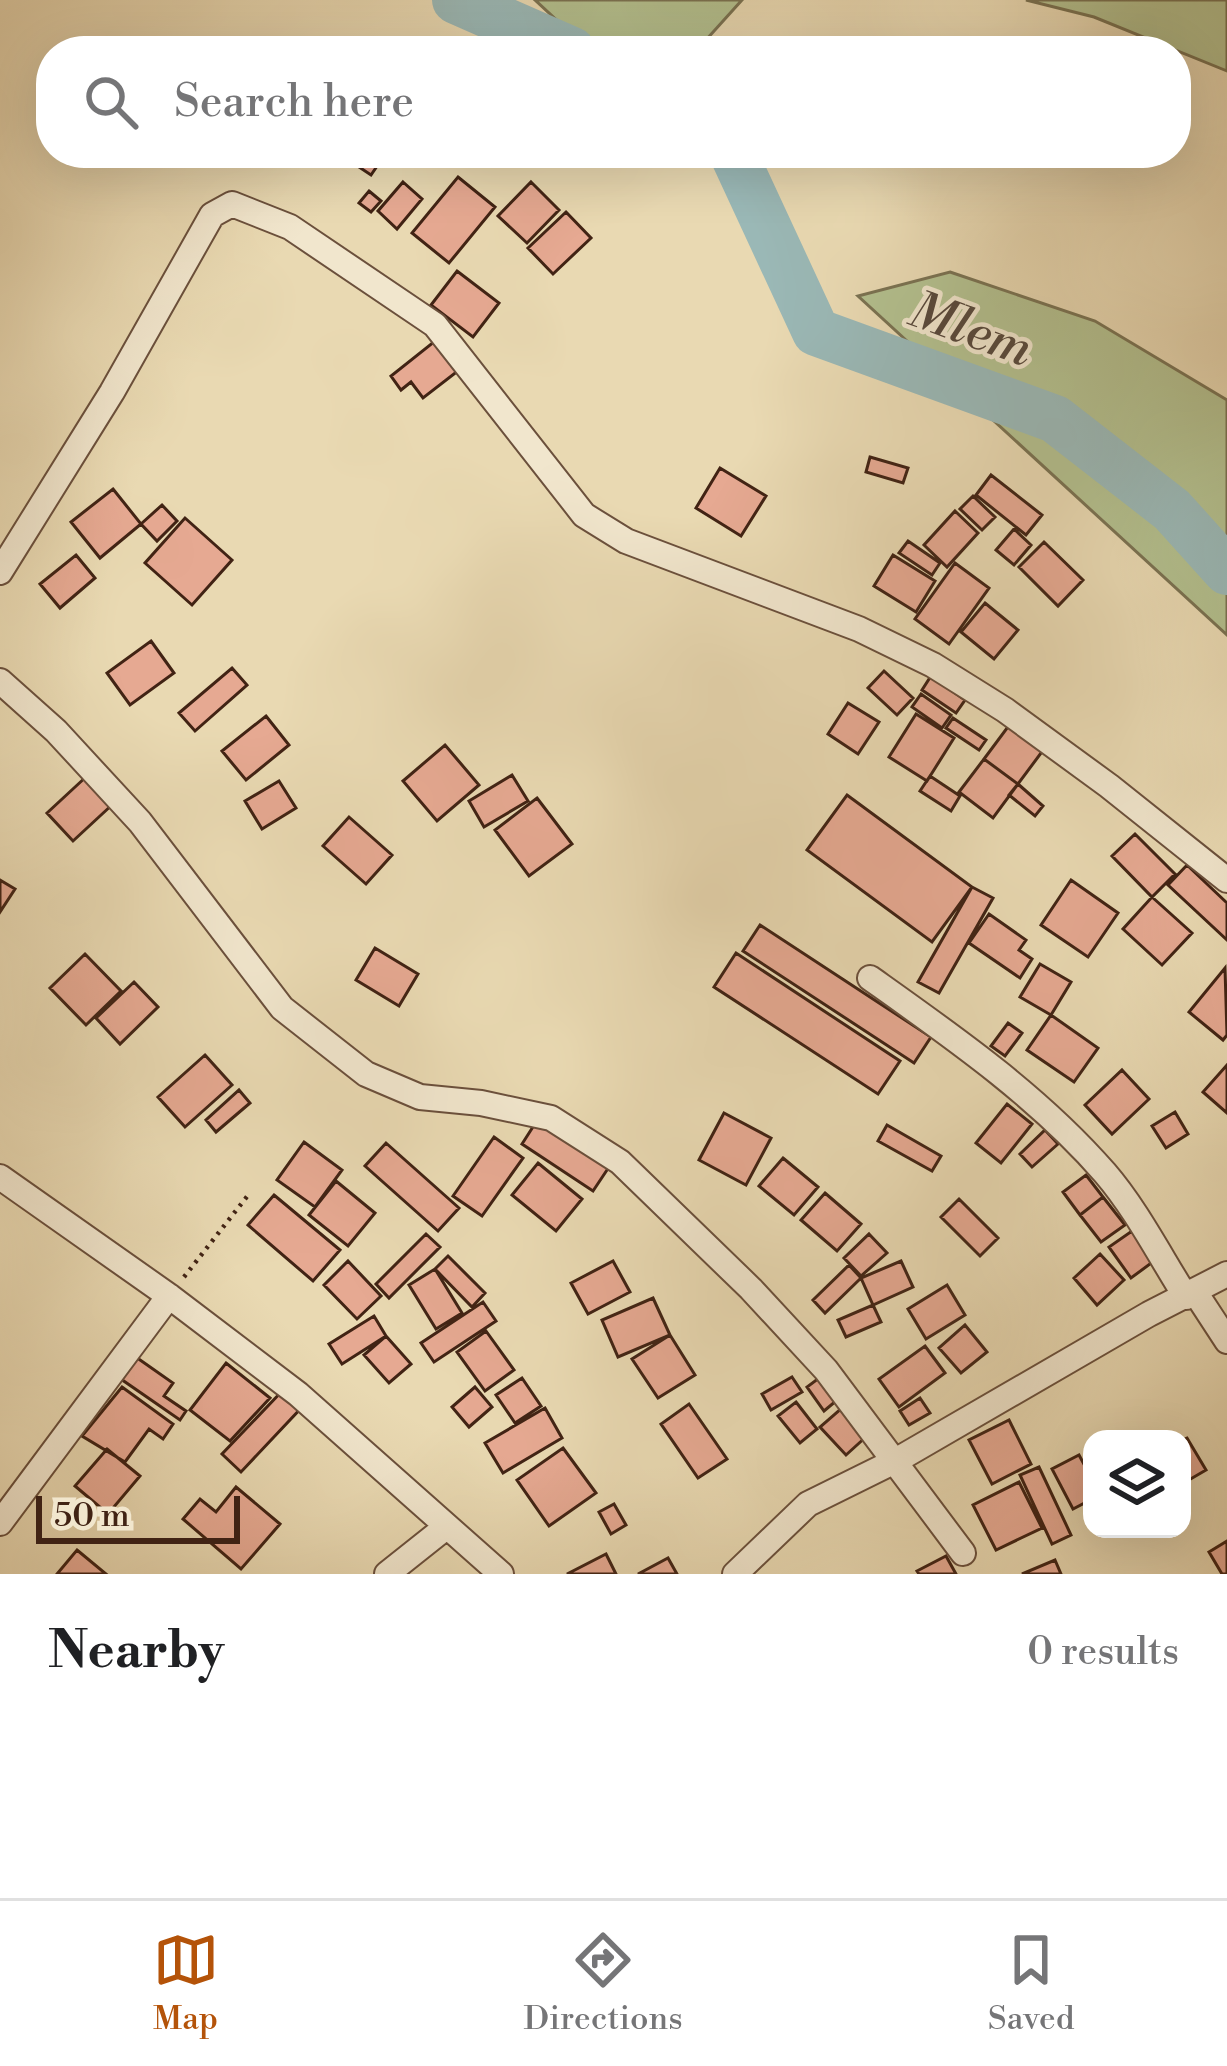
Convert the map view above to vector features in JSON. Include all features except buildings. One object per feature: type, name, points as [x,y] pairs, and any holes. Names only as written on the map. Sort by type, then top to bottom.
[{"type":"street","points":[[0,572],[123,373],[212,215],[232,204],[290,227],[435,325],[584,515],[626,541],[860,629],[933,665],[1005,710],[1109,786],[1227,880]]},
{"type":"street","points":[[0,681],[56,731],[140,822],[282,1008],[366,1074],[420,1097],[481,1103],[551,1118],[620,1162],[751,1289],[826,1370],[963,1552]]},
{"type":"street","points":[[870,979],[982,1060],[1045,1112],[1108,1175],[1227,1342]]},
{"type":"street","points":[[0,1177],[170,1296],[298,1394],[501,1574]]},
{"type":"street","points":[[735,1574],[808,1504],[897,1460],[1227,1274]]},
{"type":"street","points":[[0,1523],[170,1296]]},
{"type":"street","points":[[387,1574],[446,1527]]},
{"type":"path","points":[[170,1296],[249,1194]]},
{"type":"green space","points":[[535,0],[742,0],[710,36],[574,36]]},
{"type":"green space","points":[[1026,0],[1227,0],[1227,71],[1191,56],[1191,36],[1141,36],[1094,17]]},
{"type":"green space","points":[[950,272],[1095,321],[1227,400],[1227,635],[858,296]]},
{"type":"waterway","name":"Mlem","points":[[456,0],[538,36]]},
{"type":"waterway","name":"Mlem","points":[[740,168],[816,332],[1055,419],[1172,510],[1227,571]]}]
